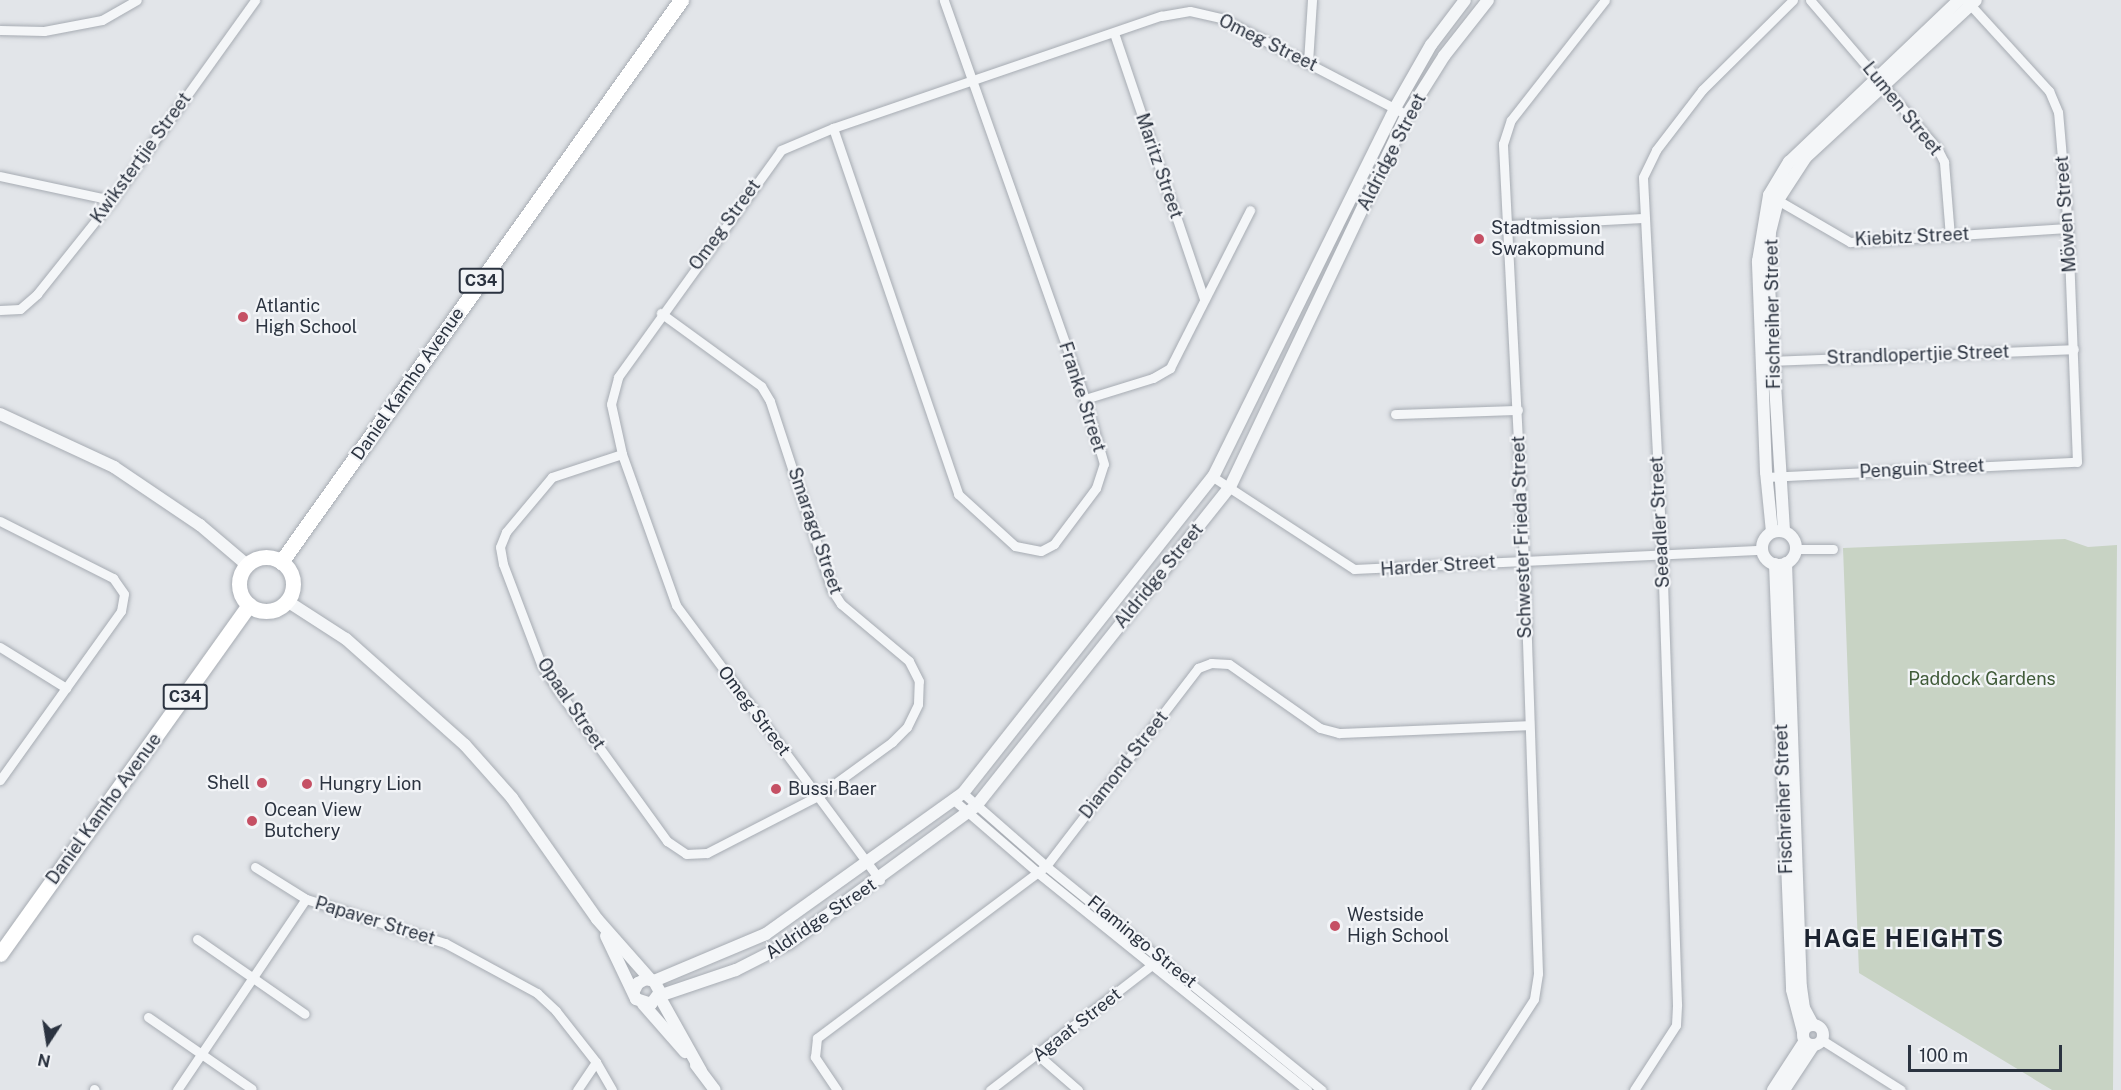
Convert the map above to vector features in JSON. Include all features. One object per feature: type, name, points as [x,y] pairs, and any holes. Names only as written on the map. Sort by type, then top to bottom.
[{"type":"main road","name":"Daniel Kamho Avenue","points":[[281,562],[681,0]]},
{"type":"main road","points":[[266,557],[281,562],[292,579],[287,600],[271,610],[249,605],[242,597],[239,582],[247,565],[266,557]]},
{"type":"main road","name":"Daniel Kamho Avenue","points":[[0,954],[249,605]]},
{"type":"street","points":[[0,30],[44,32],[102,20],[137,0]]},
{"type":"street","name":"Kwikstertjie Street","points":[[0,310],[20,309],[37,294],[112,200],[255,0]]},
{"type":"street","name":"Franke Street","points":[[833,128],[958,494],[1015,546],[1028,552],[1041,551],[1054,544],[1103,477],[1104,464],[1084,399],[944,0]]},
{"type":"street","points":[[1308,62],[1312,0]]},
{"type":"street","points":[[1467,0],[1484,4]]},
{"type":"street","name":"Aldridge Street","points":[[652,980],[766,934],[959,797],[1214,477],[1395,108],[1431,45],[1467,0]]},
{"type":"street","name":"Schwester Frieda Street","points":[[1475,1090],[1534,999],[1538,973],[1518,410],[1509,225],[1503,156],[1505,133],[1605,0]]},
{"type":"street","name":"Seeadler Street","points":[[1634,1090],[1676,1025],[1677,1004],[1662,553],[1643,218],[1643,177],[1656,150],[1722,67],[1793,0]]},
{"type":"street","name":"Lumen Street","points":[[1810,0],[1937,148],[1944,162],[1950,236]]},
{"type":"street","name":"Fischreiher Street","points":[[1778,532],[1772,477],[1768,361],[1768,271],[1774,198],[1800,164],[1880,80],[1968,1]]},
{"type":"street","name":"Möwen Street","points":[[1968,1],[2049,91],[2054,101],[2068,228],[2077,462]]},
{"type":"street","name":"Aldridge Street","points":[[659,996],[763,958],[880,880],[972,809],[1230,487],[1407,115],[1444,56],[1484,4]]},
{"type":"street","name":"Omeg Street","points":[[880,880],[676,605],[622,454],[611,390],[661,313],[781,150],[833,128],[1114,33],[1190,11],[1221,18],[1407,115]]},
{"type":"street","name":"Maritz Street","points":[[1114,33],[1204,299]]},
{"type":"street","points":[[0,176],[112,200]]},
{"type":"street","name":"Kiebitz Street","points":[[1774,198],[1850,242],[2068,228]]},
{"type":"street","points":[[1084,399],[1153,378],[1170,368],[1250,210]]},
{"type":"street","points":[[1509,225],[1643,218]]},
{"type":"street","name":"Smaragd Street","points":[[661,313],[761,386],[770,401],[832,590],[841,604],[909,661],[920,681],[918,704],[907,727],[818,796]]},
{"type":"street","name":"Strandlopertjie Street","points":[[1768,361],[2074,349]]},
{"type":"street","points":[[1395,414],[1518,410]]},
{"type":"street","points":[[0,414],[114,467],[200,525],[247,565]]},
{"type":"street","name":"Opaal Street","points":[[622,454],[552,477],[506,532],[500,547],[503,564],[541,664],[667,841],[686,854],[707,853],[818,796]]},
{"type":"street","name":"Penguin Street","points":[[1772,477],[2077,462]]},
{"type":"street","name":"Harder Street","points":[[1214,477],[1354,569],[1762,550]]},
{"type":"street","points":[[0,520],[113,578],[124,594],[121,611],[0,780]]},
{"type":"street","points":[[1796,549],[1792,536],[1778,532],[1766,537],[1762,550],[1780,564],[1796,549],[1833,549]]},
{"type":"street","name":"Fischreiher Street","points":[[1780,564],[1801,995],[1811,1037]]},
{"type":"street","points":[[287,600],[346,639],[465,745],[512,798],[597,919],[652,980],[701,1071]]},
{"type":"street","points":[[0,647],[66,688]]},
{"type":"street","name":"Diamond Street","points":[[837,1090],[815,1058],[817,1038],[1046,866],[1198,668],[1211,663],[1229,664],[1320,728],[1340,733],[1528,724]]},
{"type":"street","name":"Flamingo Street","points":[[959,797],[1038,873],[1158,960],[1322,1090]]},
{"type":"street","name":"Flamingo Street","points":[[972,809],[1046,866],[1307,1090]]},
{"type":"street","points":[[255,867],[306,899]]},
{"type":"street","name":"Papaver Street","points":[[177,1090],[306,899],[446,943],[521,982],[556,1011],[596,1062],[612,1090]]},
{"type":"street","points":[[597,919],[634,991],[715,1090]]},
{"type":"street","points":[[197,939],[251,979],[305,1014]]},
{"type":"street","name":"Agaat Street","points":[[990,1090],[1039,1056],[1158,960]]},
{"type":"street","points":[[634,991],[638,983],[652,980]]},
{"type":"street","points":[[643,1004],[655,1002],[659,996]]},
{"type":"street","points":[[148,1017],[201,1056],[252,1089]]},
{"type":"street","points":[[1773,1090],[1811,1037]]},
{"type":"street","points":[[1784,1090],[1811,1037]]},
{"type":"street","points":[[1811,1037],[1901,1090]]},
{"type":"street","points":[[1039,1056],[1078,1090]]},
{"type":"street","points":[[577,1090],[596,1062]]},
{"type":"green space","name":"Paddock Gardens","points":[[2065,539],[2088,547],[2117,545],[2113,1090],[2052,1090],[1859,973],[1843,548]]},
{"type":"place","name":"Stadtmission Swakopmund","points":[[1479,239]]},
{"type":"place","name":"Atlantic High School","points":[[243,317]]},
{"type":"place","name":"Shell","points":[[262,783]]},
{"type":"place","name":"Hungry Lion","points":[[307,784]]},
{"type":"place","name":"Bussi Baer","points":[[776,789]]},
{"type":"place","name":"Ocean View Butchery","points":[[252,821]]},
{"type":"place","name":"Westside High School","points":[[1335,926]]},
{"type":"district","name":"HAGE HEIGHTS","points":[[1904,939]]}]
